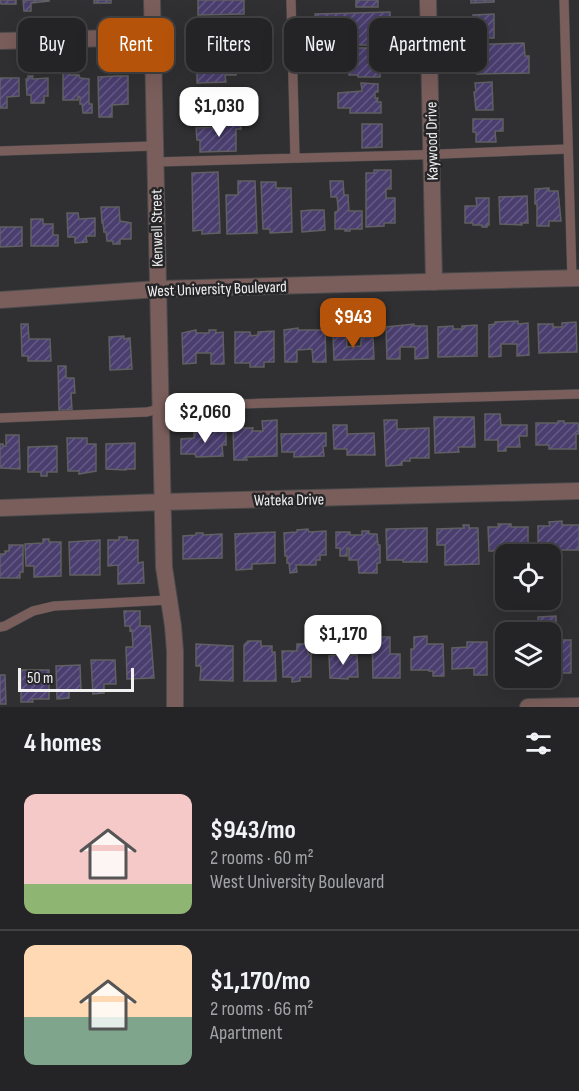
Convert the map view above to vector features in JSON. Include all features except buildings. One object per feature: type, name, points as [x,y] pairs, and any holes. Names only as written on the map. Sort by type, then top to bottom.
[{"type":"street","name":"Kenwell Street","points":[[152,0],[152,18]]},
{"type":"street","name":"Kaywood Drive","points":[[428,0],[434,282]]},
{"type":"street","points":[[0,41],[98,38]]},
{"type":"street","name":"Kenwell Street","points":[[154,72],[164,567],[175,651],[175,707]]},
{"type":"street","name":"West University Boulevard","points":[[0,300],[158,289],[576,278]]},
{"type":"street","name":"Wateka Drive","points":[[0,508],[579,491]]},
{"type":"street","points":[[528,707],[579,706]]},
{"type":"lane","points":[[291,0],[295,158]]},
{"type":"lane","points":[[564,0],[568,149],[576,278]]},
{"type":"lane","points":[[0,151],[295,158],[568,149]]},
{"type":"lane","points":[[0,418],[147,412],[170,406],[579,394]]},
{"type":"lane","points":[[0,627],[33,611],[54,606],[170,600]]}]
